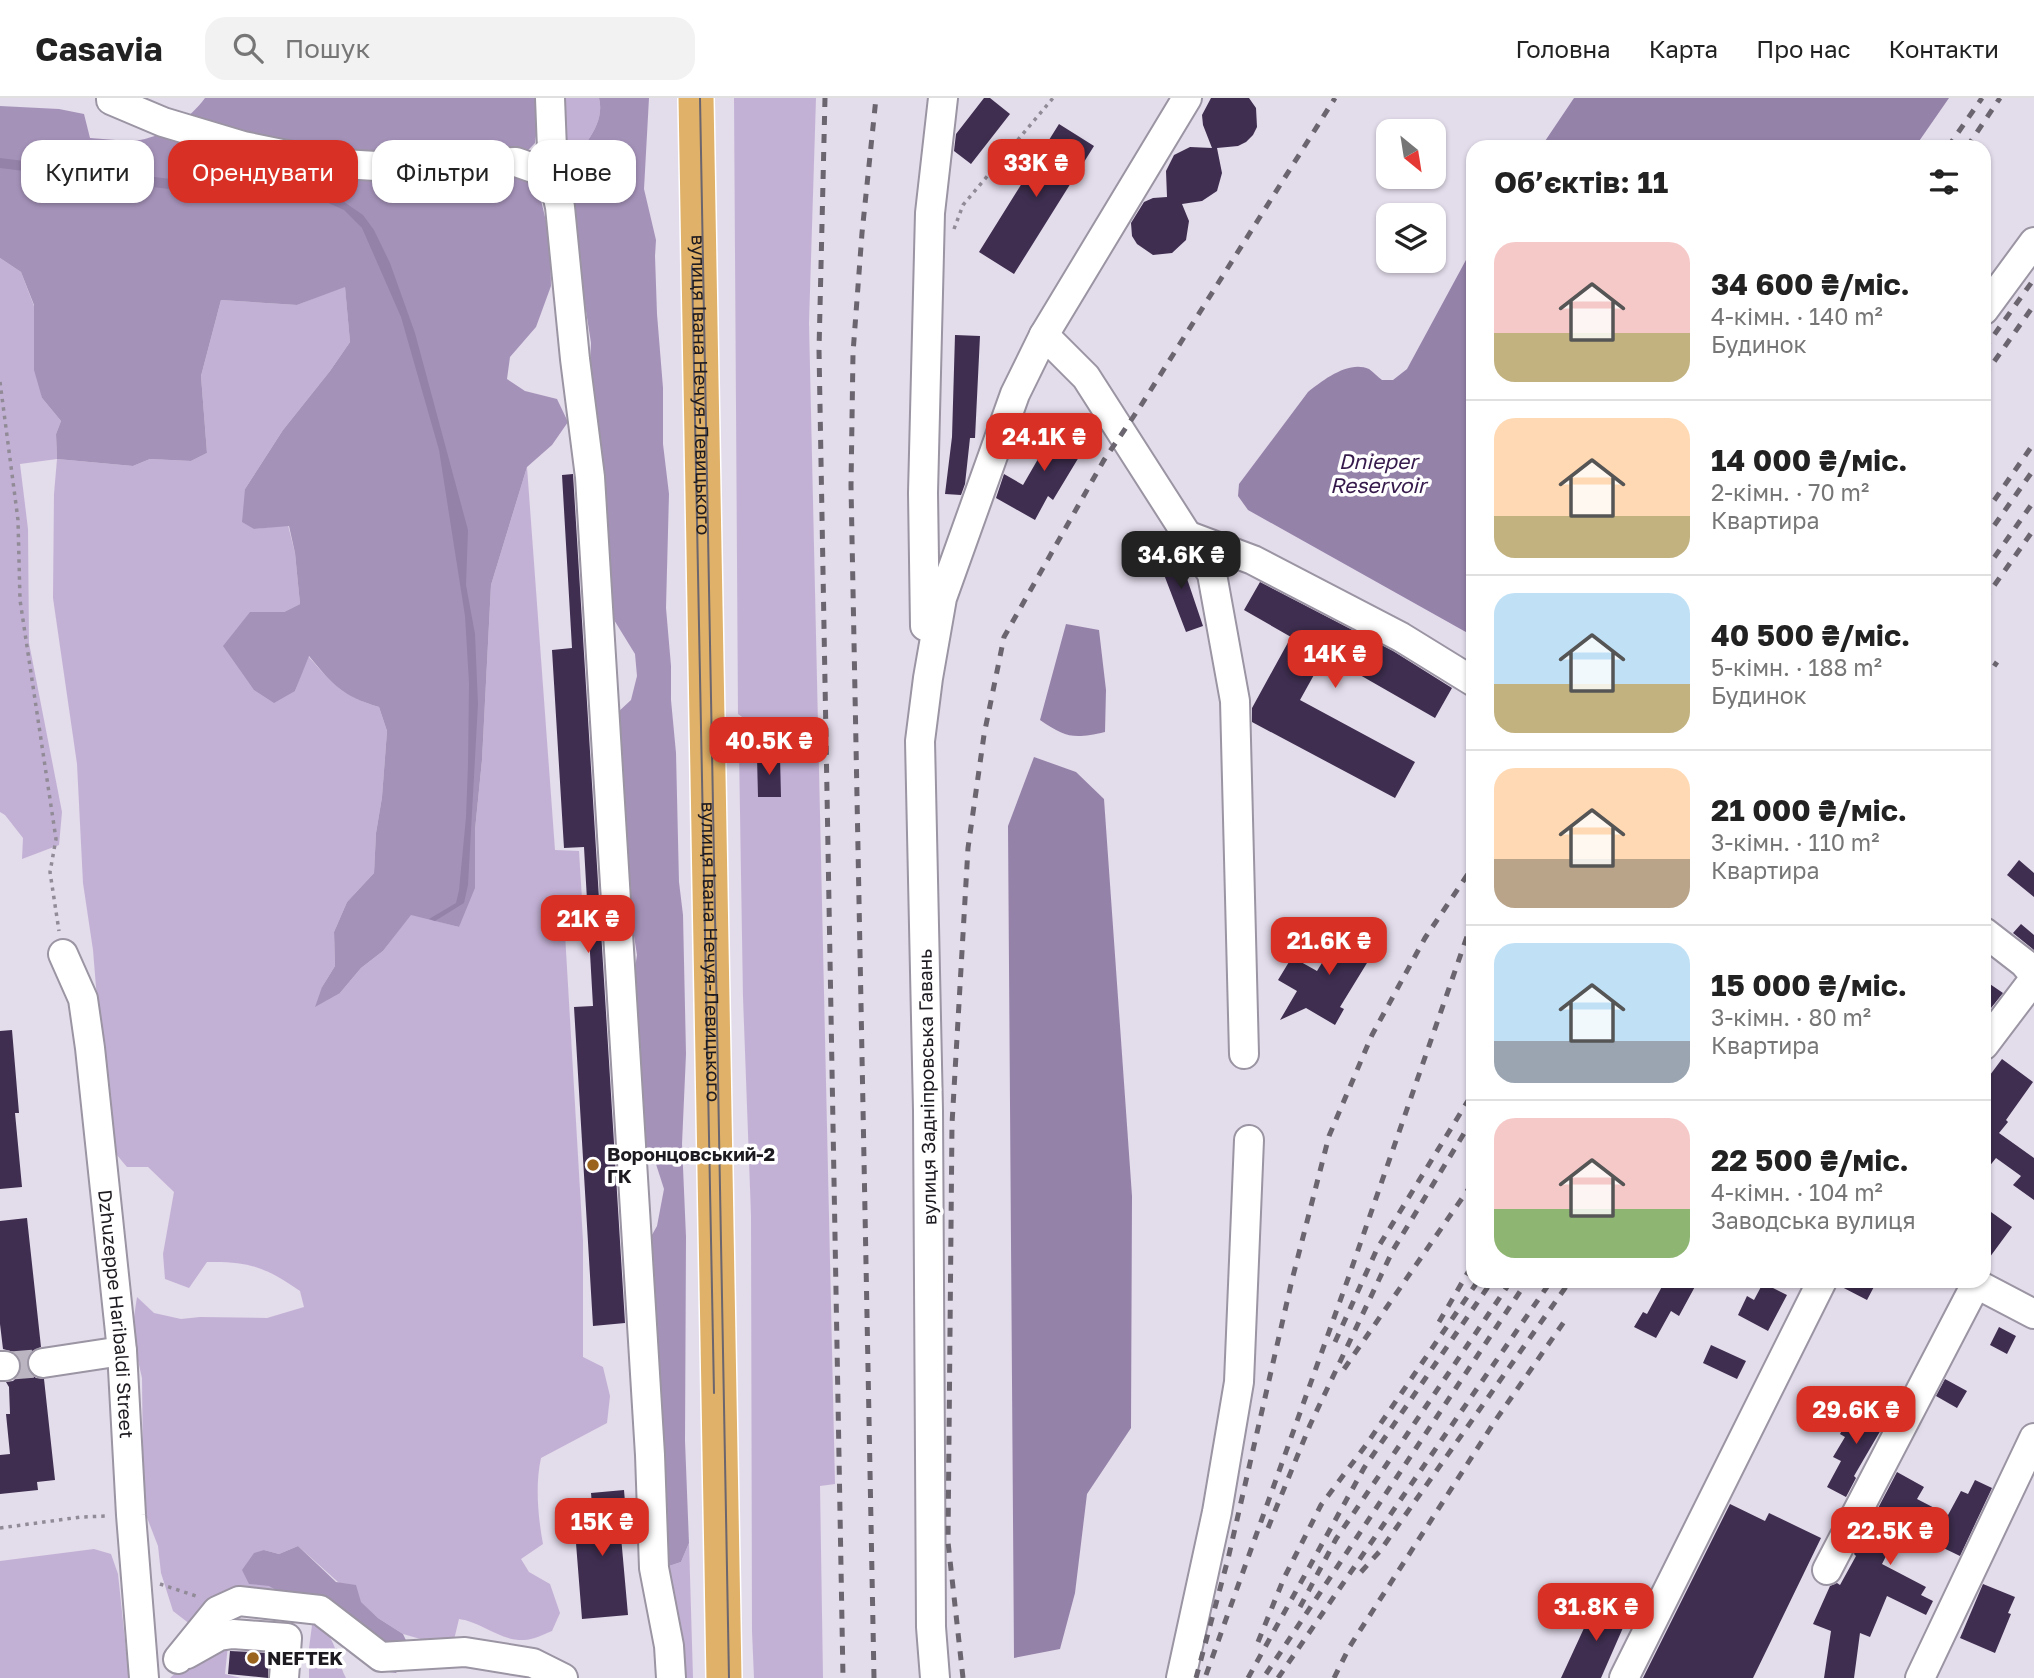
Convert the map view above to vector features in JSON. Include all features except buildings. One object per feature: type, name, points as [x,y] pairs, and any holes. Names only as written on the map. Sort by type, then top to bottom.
[{"type":"main road","name":"вулиця Івана Нечуя-Левицького","points":[[696,98],[724,1678]]},
{"type":"street","points":[[550,98],[552,140]]},
{"type":"street","points":[[928,678],[923,493],[930,213],[943,98]]},
{"type":"street","name":"вулиця Задніпровська Гавань","points":[[935,1678],[931,1627],[928,1110],[920,741],[928,678],[942,598],[1015,394],[1044,335],[1186,98]]},
{"type":"street","points":[[109,99],[163,122],[229,142],[326,163],[376,166],[422,174],[471,164],[516,162],[528,166]]},
{"type":"street","points":[[559,203],[590,477],[650,1455],[654,1568],[669,1646],[671,1678]]},
{"type":"street","points":[[1991,300],[2034,242]]},
{"type":"street","points":[[1044,335],[1086,377],[1212,574],[1235,701],[1244,1054]]},
{"type":"street","points":[[1189,536],[1253,559],[1401,637],[1466,677]]},
{"type":"street","points":[[585,658],[631,1433],[650,1455]]},
{"type":"street","points":[[1991,937],[2024,963],[2034,977],[1991,1035]]},
{"type":"street","name":"Dzhuzeppe Haribaldi Street","points":[[63,954],[83,999],[90,1048],[122,1351],[144,1678]]},
{"type":"street","points":[[1181,1678],[1217,1512],[1239,1382],[1249,1140]]},
{"type":"street","points":[[1624,1678],[1819,1288]]},
{"type":"street","points":[[1827,1570],[1970,1288]]},
{"type":"street","points":[[1984,1288],[2034,1314]]},
{"type":"street","points":[[43,1363],[122,1351]]},
{"type":"street","points":[[1920,1678],[2034,1438]]},
{"type":"street","points":[[168,1669],[217,1611],[239,1601],[320,1610],[381,1657],[415,1666],[465,1652],[533,1663],[563,1678]]},
{"type":"street","points":[[168,1669],[219,1636],[233,1634],[287,1638],[284,1678]]},
{"type":"path","points":[[952,235],[963,205],[1053,98]]},
{"type":"path","points":[[0,382],[18,520],[20,600],[56,839],[50,872],[63,954]]},
{"type":"path","points":[[0,1528],[81,1517],[131,1515]]},
{"type":"path","points":[[135,1574],[204,1598],[221,1609]]},
{"type":"shaded area","points":[[205,98],[541,98],[535,140],[528,140],[528,150],[516,163],[528,180],[528,203],[542,203],[550,238],[551,286],[536,327],[510,357],[507,379],[525,391],[557,399],[568,422],[552,445],[527,467],[491,585],[482,760],[475,830],[475,888],[459,927],[411,915],[383,951],[361,968],[340,993],[315,1007],[322,987],[335,966],[334,932],[347,902],[374,873],[387,731],[379,707],[347,694],[325,675],[309,656],[295,691],[274,703],[254,690],[223,646],[250,612],[284,612],[300,604],[295,553],[289,526],[254,529],[242,522],[245,489],[283,430],[350,342],[345,287],[297,305],[221,300],[201,376],[207,453],[191,461],[150,459],[133,466],[57,459],[56,434],[61,421],[42,398],[34,370],[34,305],[21,272],[0,258],[0,106],[59,109],[84,114],[90,138],[111,140],[21,140],[21,203],[154,203],[154,140],[140,140],[177,125]]},
{"type":"shaded area","points":[[557,98],[599,98],[599,118],[587,140],[561,140]]},
{"type":"shaded area","points":[[599,98],[649,98],[644,189],[656,240],[663,444],[669,494],[666,608],[676,753],[686,1054],[682,1144],[686,1237],[685,1441],[689,1543],[681,1562],[663,1568],[644,1249],[657,1226],[664,1189],[655,1161],[644,1142],[638,1099],[640,1049],[632,1029],[633,980],[637,955],[630,910],[617,713],[631,700],[637,676],[635,654],[611,615],[589,387],[591,343],[569,203],[636,203],[636,140],[587,140],[599,118]]},
{"type":"shaded area","points":[[734,98],[816,98],[809,323],[835,1484],[820,1486],[823,1678],[754,1678],[751,1215],[743,997],[739,750],[762,745],[785,745],[788,728],[752,724],[738,714]]},
{"type":"shaded area","points":[[0,258],[21,272],[34,306],[42,398],[61,421],[56,434],[57,459],[20,464],[28,529],[29,643],[62,812],[59,845],[22,859],[23,838],[0,812]]},
{"type":"shaded area","points":[[345,286],[350,342],[283,430],[245,489],[254,529],[288,525],[295,553],[300,604],[284,612],[250,612],[295,691],[308,656],[339,688],[379,707],[387,731],[374,873],[347,902],[334,932],[335,966],[322,987],[340,993],[361,968],[383,951],[411,914],[459,927],[475,830],[482,760],[491,585],[527,467],[555,850],[579,851],[584,932],[565,934],[583,1241],[583,1357],[603,1367],[610,1396],[607,1423],[541,1458],[538,1501],[543,1544],[521,1559],[529,1572],[550,1584],[560,1613],[552,1631],[531,1639],[515,1640],[459,1619],[452,1648],[403,1634],[378,1618],[298,1546],[279,1554],[264,1550],[249,1584],[269,1585],[285,1595],[279,1613],[243,1616],[214,1629],[195,1628],[173,1611],[161,1573],[158,1546],[146,1515],[142,1378],[136,1352],[134,1317],[137,1297],[154,1313],[181,1319],[267,1318],[304,1307],[300,1291],[277,1276],[246,1264],[207,1262],[189,1288],[165,1279],[163,1254],[174,1192],[148,1167],[127,1167],[116,1154],[83,883],[77,764],[53,598],[57,459],[133,466],[150,459],[191,461],[207,453],[201,376],[221,300],[297,305]]},
{"type":"shaded area","points":[[689,1543],[693,1678],[679,1678],[663,1568],[681,1562]]},
{"type":"shaded area","points":[[298,1546],[336,1582],[356,1585],[361,1602],[378,1618],[403,1634],[411,1651],[396,1673],[375,1670],[358,1646],[285,1595],[269,1586],[249,1584],[242,1570],[254,1553],[264,1550],[279,1554]]},
{"type":"shaded area","points":[[94,1549],[111,1554],[118,1574],[129,1678],[0,1678],[0,1561]]},
{"type":"shaded area","points":[[313,1618],[331,1640],[346,1678],[309,1678]]},
{"type":"shaded area","points":[[228,1645],[225,1674],[241,1678],[170,1678],[180,1669]]},
{"type":"water","points":[[1574,98],[1949,98],[1920,140],[1546,140]]},
{"type":"water","points":[[0,158],[21,161],[21,171],[0,168]]},
{"type":"water","points":[[154,177],[168,179],[168,189],[154,187]]},
{"type":"water","points":[[328,203],[346,203],[363,215],[374,230],[390,263],[415,333],[468,530],[466,585],[475,634],[478,704],[468,885],[464,903],[435,921],[429,919],[456,903],[459,890],[468,764],[469,683],[465,616],[439,450],[401,317],[362,228],[344,210]]},
{"type":"water","name":"Dnieper Reservoir","points":[[1466,260],[1466,632],[1248,510],[1238,496],[1239,484],[1314,387],[1353,367],[1369,369],[1382,380],[1393,380],[1407,369]]},
{"type":"water","points":[[1066,624],[1099,630],[1106,690],[1105,732],[1085,736],[1064,734],[1040,720]]},
{"type":"water","points":[[1034,757],[1076,772],[1104,799],[1132,1196],[1131,1428],[1087,1494],[1075,1593],[1060,1649],[1014,1658],[1008,826]]},
{"type":"tunnel","points":[[5,1366],[43,1363]]},
{"type":"tram line","points":[[700,98],[729,1678]]},
{"type":"tram line","points":[[692,266],[714,1393]]},
{"type":"railway","points":[[825,98],[819,350],[843,1678]]},
{"type":"railway","points":[[874,1678],[851,486],[853,353],[876,98]]},
{"type":"railway","points":[[963,1678],[948,1542],[952,1124],[968,848],[984,735],[1004,637],[1104,460],[1335,98]]},
{"type":"railway","points":[[1953,140],[1982,98]]},
{"type":"railway","points":[[1972,140],[2000,98]]},
{"type":"railway","points":[[1991,339],[2034,279]]},
{"type":"railway","points":[[1991,366],[2034,305]]},
{"type":"railway","points":[[1991,505],[2034,443]]},
{"type":"railway","points":[[1991,530],[2034,469]]},
{"type":"railway","points":[[1991,562],[2034,501]]},
{"type":"railway","points":[[1991,590],[2034,529]]},
{"type":"railway","points":[[1991,671],[1997,662]]},
{"type":"railway","points":[[1196,1678],[1228,1559],[1292,1280],[1329,1136],[1372,1035],[1425,938],[1466,877]]},
{"type":"railway","points":[[1206,1675],[1466,939]]},
{"type":"railway","points":[[1335,1342],[1377,1249],[1466,1104]]},
{"type":"railway","points":[[1268,1528],[1310,1425],[1393,1250],[1466,1130]]},
{"type":"railway","points":[[1344,1369],[1466,1193]]},
{"type":"railway","points":[[1439,1322],[1466,1276]]},
{"type":"railway","points":[[1258,1642],[1284,1578],[1321,1505],[1366,1445],[1473,1288]]},
{"type":"railway","points":[[1248,1678],[1364,1468],[1487,1288]]},
{"type":"railway","points":[[1300,1607],[1336,1539],[1506,1288]]},
{"type":"railway","points":[[1266,1674],[1522,1288]]},
{"type":"railway","points":[[1278,1678],[1546,1288]]},
{"type":"railway","points":[[1361,1572],[1380,1551],[1565,1288]]},
{"type":"railway","points":[[1334,1678],[1350,1646],[1495,1421],[1566,1319]]},
{"type":"place","name":"Воронцовський-2 ГК","points":[[593,1165]]},
{"type":"place","name":"NEFTEK","points":[[253,1658]]}]
